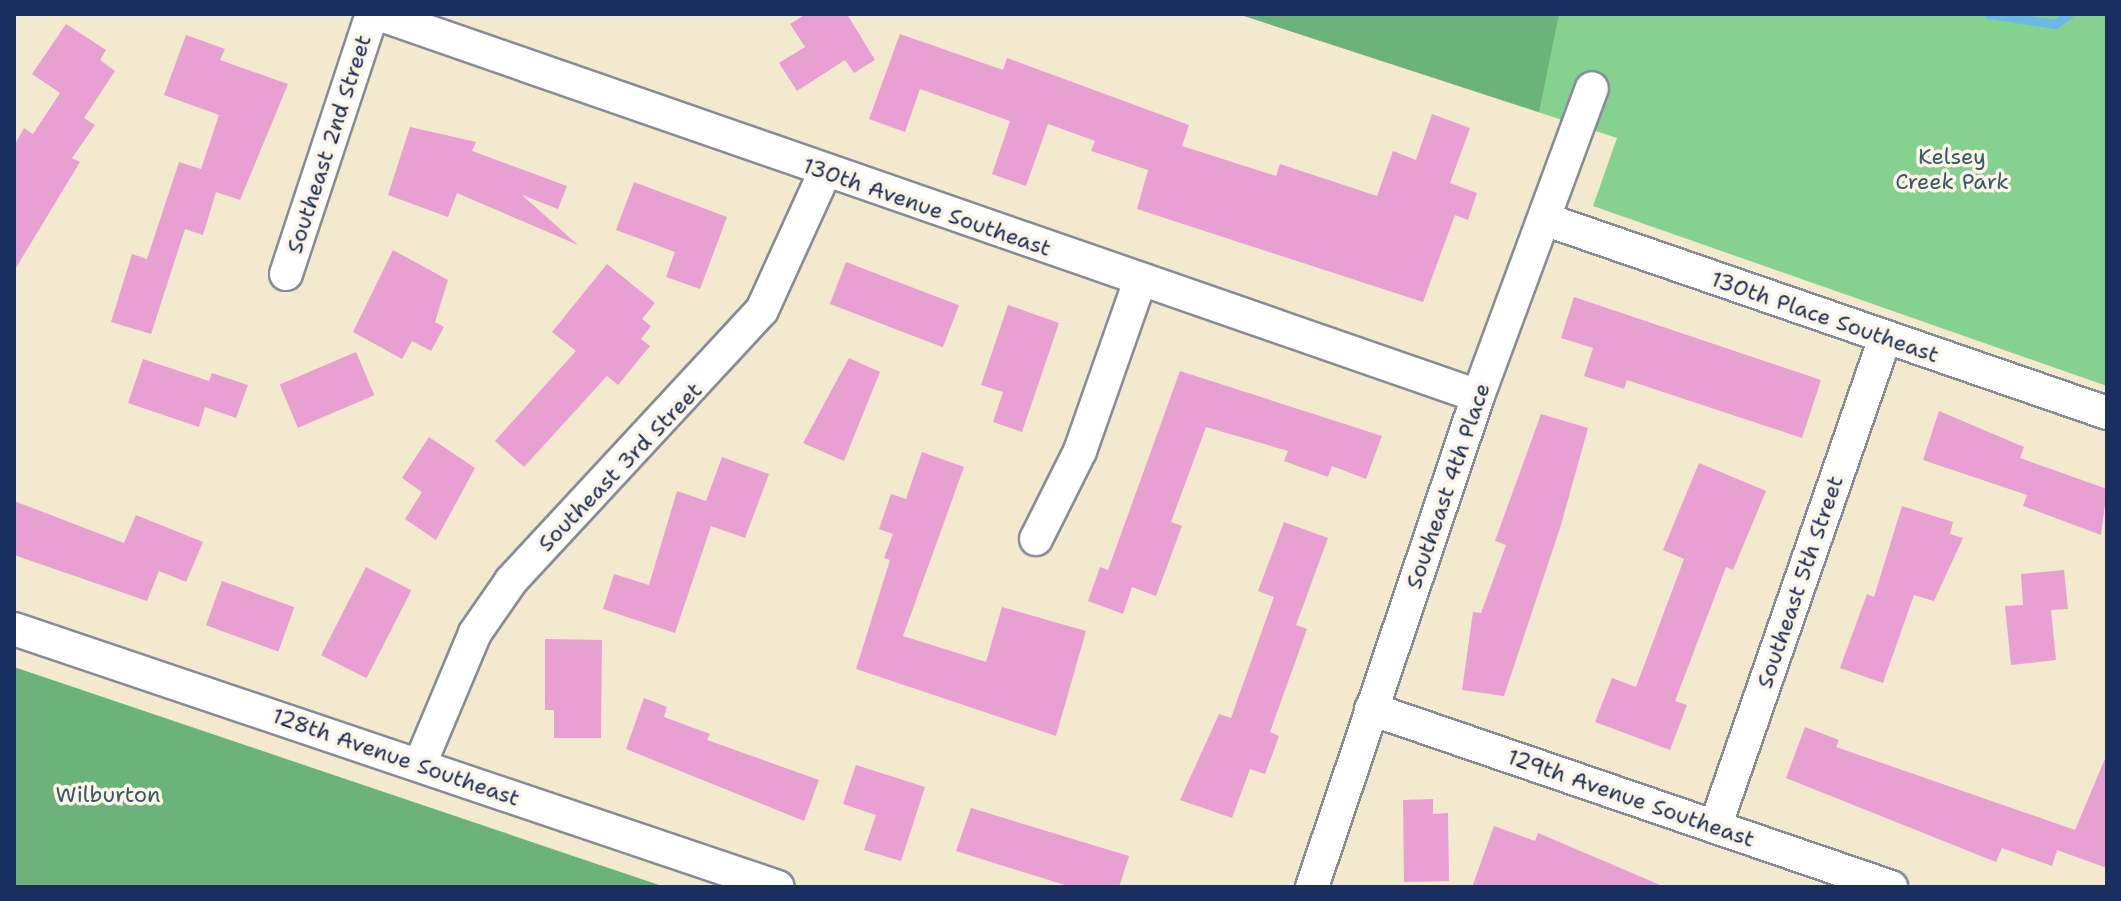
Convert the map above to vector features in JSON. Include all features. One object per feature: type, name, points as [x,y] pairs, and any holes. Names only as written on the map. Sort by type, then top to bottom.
[{"type":"street","name":"Southeast 2nd Street","points":[[286,274],[372,14]]},
{"type":"street","name":"130th Avenue Southeast","points":[[378,14],[825,172],[1478,396]]},
{"type":"street","name":"Southeast 4th Place","points":[[1312,887],[1478,396],[1592,88]]},
{"type":"street","name":"Southeast 3rd Street","points":[[420,764],[440,704],[484,620],[511,581],[762,310],[825,172]]},
{"type":"street","name":"130th Place Southeast","points":[[1544,219],[2107,413]]},
{"type":"street","points":[[1036,539],[1080,451],[1140,281]]},
{"type":"street","name":"Southeast 5th Street","points":[[1715,827],[1885,338]]},
{"type":"street","name":"128th Avenue Southeast","points":[[14,629],[778,887]]},
{"type":"street","name":"129th Avenue Southeast","points":[[1371,709],[1891,887]]},
{"type":"green space","name":"Kelsey Creek Park","points":[[1238,14],[2107,14],[2107,386],[1593,206],[1617,138]]},
{"type":"green space","points":[[1238,14],[1559,14],[1539,112]]},
{"type":"green space","name":"Wilburton","points":[[14,667],[665,887],[14,887]]},
{"type":"building","points":[[806,14],[847,14],[875,60],[854,73],[845,60],[797,91],[779,63],[805,47],[790,24]]},
{"type":"building","points":[[66,24],[106,50],[100,60],[115,71],[84,118],[95,125],[72,158],[80,162],[14,271],[14,146],[24,128],[33,134],[60,93],[32,74]]},
{"type":"building","points":[[900,34],[1003,70],[1007,58],[1189,125],[1182,146],[1276,176],[1280,164],[1377,196],[1393,151],[1416,160],[1432,114],[1470,128],[1450,183],[1477,193],[1468,220],[1455,215],[1423,302],[1137,209],[1148,170],[1091,151],[1095,141],[1048,124],[1026,186],[992,174],[1010,121],[920,89],[905,132],[869,119]]},
{"type":"building","points":[[186,35],[225,49],[220,60],[288,84],[240,200],[216,192],[203,235],[185,229],[151,334],[111,322],[132,254],[147,259],[179,162],[201,169],[219,115],[164,95]]},
{"type":"building","points":[[410,127],[476,142],[472,151],[567,186],[558,209],[522,195],[578,245],[457,193],[448,217],[388,195]]},
{"type":"building","points":[[634,182],[727,217],[700,289],[666,277],[675,252],[616,230]]},
{"type":"building","points":[[393,250],[448,280],[435,322],[444,327],[431,351],[412,341],[402,359],[353,332]]},
{"type":"building","points":[[846,262],[959,305],[943,347],[830,304]]},
{"type":"building","points":[[607,264],[655,303],[642,319],[651,326],[641,339],[650,346],[618,385],[607,376],[524,467],[495,441],[576,351],[552,332]]},
{"type":"building","points":[[1574,297],[1821,380],[1802,438],[1627,380],[1624,389],[1584,376],[1593,348],[1561,338]]},
{"type":"building","points":[[1008,305],[1059,323],[1022,432],[993,422],[1003,392],[981,385]]},
{"type":"building","points":[[356,352],[374,395],[298,428],[280,384]]},
{"type":"building","points":[[849,358],[880,372],[844,461],[803,443]]},
{"type":"building","points":[[143,359],[209,381],[212,373],[248,385],[236,418],[205,407],[199,427],[128,403]]},
{"type":"building","points":[[1180,371],[1382,436],[1366,479],[1332,466],[1328,477],[1284,461],[1288,451],[1206,427],[1171,522],[1182,526],[1156,596],[1132,587],[1123,614],[1088,601],[1100,567],[1108,570]]},
{"type":"building","points":[[1939,411],[2024,447],[2020,458],[2107,489],[2101,535],[2023,506],[2027,495],[1923,460]]},
{"type":"building","points":[[1541,414],[1588,428],[1561,525],[1504,696],[1462,690],[1473,612],[1481,613],[1506,545],[1495,541]]},
{"type":"building","points":[[429,437],[475,468],[436,540],[405,519],[422,492],[402,478]]},
{"type":"building","points":[[922,452],[964,467],[903,636],[986,662],[1002,607],[1086,631],[1056,736],[856,669],[890,560],[884,558],[893,534],[879,529],[891,494],[906,499]]},
{"type":"building","points":[[722,457],[769,474],[745,538],[711,526],[675,633],[603,609],[614,574],[649,585],[677,491],[706,501]]},
{"type":"building","points":[[1699,463],[1766,491],[1733,570],[1726,567],[1675,701],[1687,705],[1670,750],[1595,722],[1612,678],[1636,687],[1684,559],[1663,550]]},
{"type":"building","points":[[14,501],[124,543],[136,515],[203,542],[186,582],[159,571],[147,601],[14,555]]},
{"type":"building","points":[[1902,506],[1953,522],[1950,534],[1963,538],[1934,601],[1914,595],[1883,683],[1840,668],[1867,594],[1874,597]]},
{"type":"building","points":[[1284,522],[1328,538],[1296,625],[1307,629],[1270,732],[1279,736],[1265,774],[1250,769],[1232,818],[1180,800],[1219,714],[1231,718],[1274,597],[1258,591]]},
{"type":"building","points":[[366,567],[411,590],[366,678],[321,655]]},
{"type":"building","points":[[2064,570],[2068,609],[2051,610],[2056,660],[2011,665],[2005,606],[2023,605],[2021,574]]},
{"type":"building","points":[[222,581],[294,607],[278,652],[206,625]]},
{"type":"building","points":[[545,639],[602,640],[601,738],[554,738],[554,710],[545,710]]},
{"type":"building","points":[[644,698],[667,707],[664,717],[710,734],[707,740],[819,780],[804,821],[626,749]]},
{"type":"building","points":[[1805,727],[1839,740],[1836,747],[2075,830],[2107,754],[2107,868],[2057,850],[2052,866],[2002,848],[1996,862],[1786,778]]},
{"type":"building","points":[[856,765],[925,787],[901,861],[864,850],[876,815],[843,804]]},
{"type":"building","points":[[1433,799],[1433,814],[1448,813],[1449,881],[1404,882],[1403,800]]},
{"type":"building","points":[[971,808],[1129,856],[1119,887],[1071,887],[956,851]]},
{"type":"building","points":[[1494,826],[1535,841],[1538,833],[1665,887],[1472,887]]},
{"type":"waterway","points":[[1989,14],[2055,24],[2069,14]]}]
